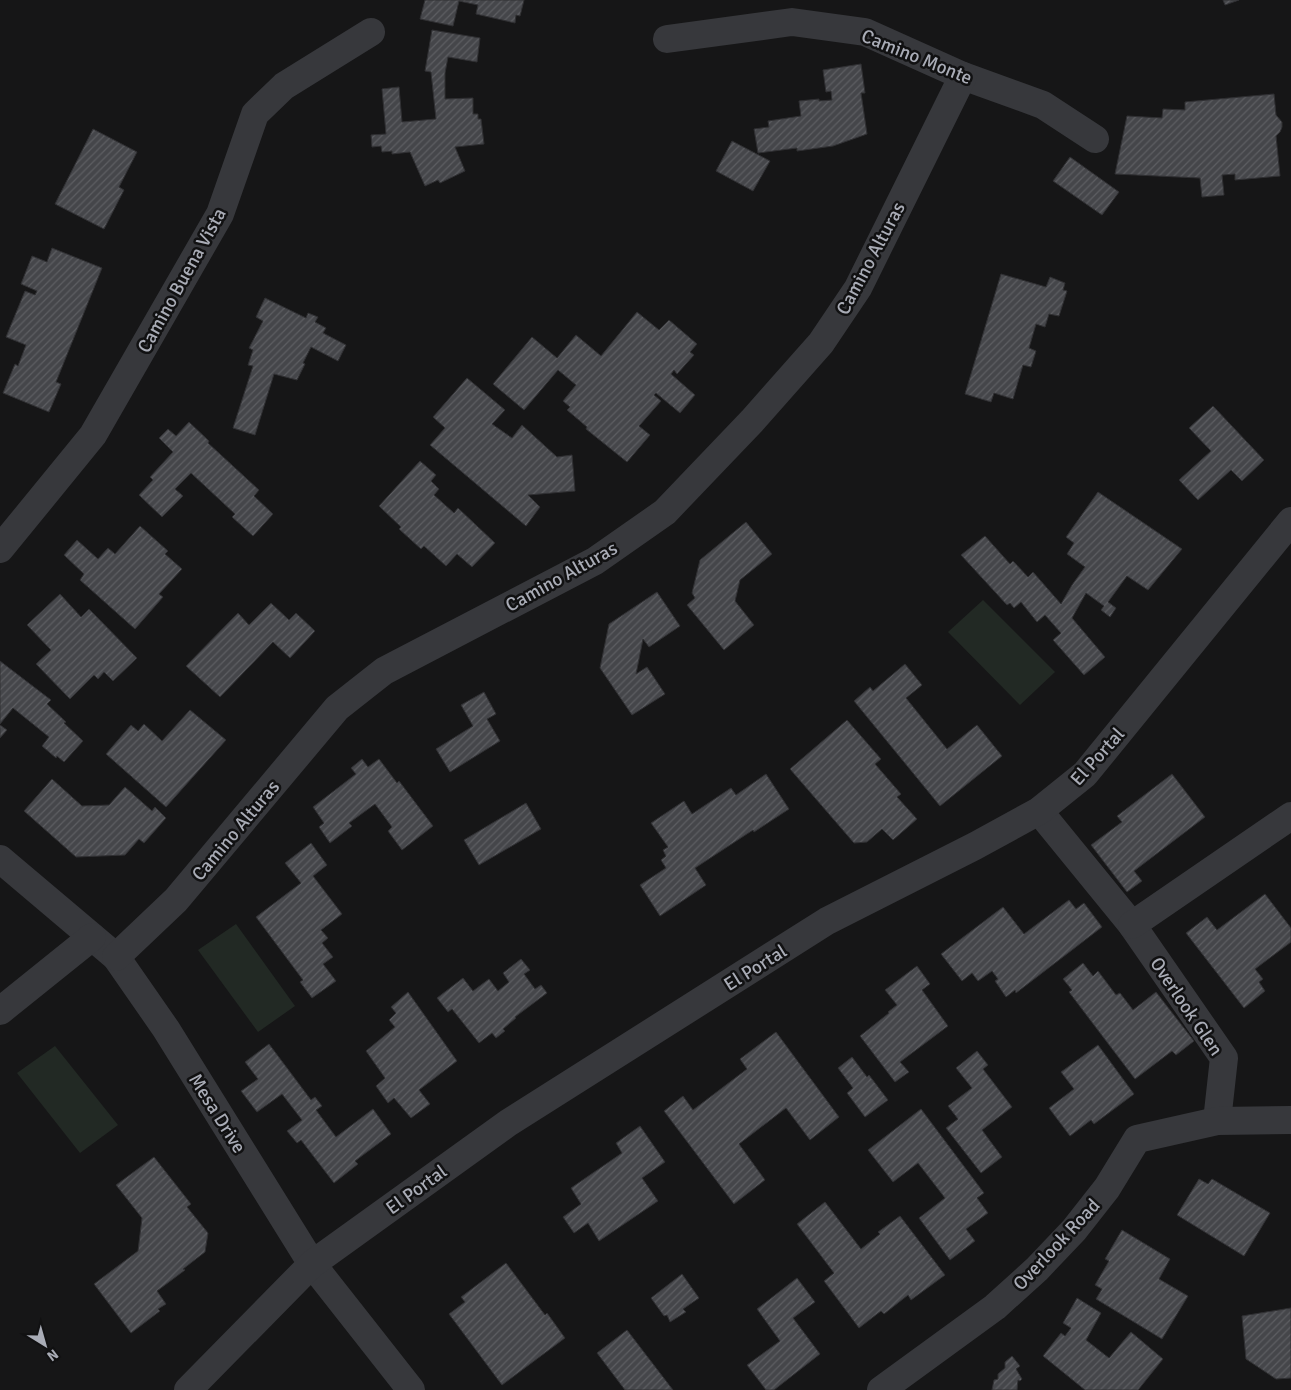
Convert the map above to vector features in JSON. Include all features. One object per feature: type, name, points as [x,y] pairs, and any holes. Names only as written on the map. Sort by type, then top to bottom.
[{"type":"street","name":"Camino Monte","points":[[667,39],[792,22],[865,32],[963,76],[1043,105],[1095,139]]},
{"type":"street","name":"Camino Buena Vista","points":[[0,549],[92,435],[220,214],[255,114],[284,86],[371,32]]},
{"type":"street","name":"Camino Alturas","points":[[116,957],[176,900],[336,708],[384,671],[595,561],[665,512],[672,505],[752,421],[821,342],[858,288],[963,76]]},
{"type":"street","name":"El Portal","points":[[188,1390],[312,1264],[508,1123],[819,927],[1039,811],[1085,774],[1291,521]]},
{"type":"street","name":"Overlook Glen","points":[[1039,811],[1132,925],[1224,1058],[1217,1121]]},
{"type":"street","points":[[1132,925],[1291,816]]},
{"type":"street","name":"Mesa Drive","points":[[0,859],[116,957],[166,1029],[312,1264],[411,1390]]},
{"type":"street","points":[[0,1011],[92,937]]},
{"type":"street","name":"Overlook Road","points":[[880,1390],[995,1307],[1037,1269],[1074,1230],[1107,1188],[1137,1138],[1217,1121],[1291,1120]]},
{"type":"shaded area","points":[[983,600],[1055,672],[1020,705],[948,632]]},
{"type":"shaded area","points":[[236,924],[295,1006],[258,1032],[198,950]]},
{"type":"shaded area","points":[[55,1046],[118,1125],[80,1153],[17,1073]]},
{"type":"building","points":[[425,0],[524,0],[520,16],[516,15],[515,23],[476,14],[478,5],[459,1],[453,26],[420,19]]},
{"type":"building","points":[[1223,0],[1239,0],[1225,5]]},
{"type":"building","points":[[432,30],[480,38],[477,62],[448,57],[445,73],[445,99],[473,98],[473,114],[478,114],[478,119],[481,119],[484,144],[455,147],[465,171],[440,183],[438,180],[425,186],[410,152],[392,154],[392,151],[382,152],[381,146],[372,147],[371,135],[386,134],[382,89],[399,87],[402,122],[436,119],[431,72],[425,71]]},
{"type":"building","points":[[861,64],[865,93],[861,93],[867,134],[833,146],[797,151],[797,148],[758,153],[754,129],[769,127],[768,121],[801,116],[799,101],[832,100],[831,91],[826,92],[823,70]]},
{"type":"building","points":[[1274,94],[1276,115],[1282,122],[1280,132],[1276,136],[1280,176],[1235,180],[1235,174],[1222,175],[1224,195],[1202,197],[1200,178],[1115,174],[1127,116],[1162,118],[1163,109],[1185,110],[1185,102]]},
{"type":"building","points":[[93,129],[137,152],[119,187],[124,190],[104,229],[55,204]]},
{"type":"building","points":[[732,141],[770,161],[753,191],[716,171]]},
{"type":"building","points":[[1070,157],[1119,192],[1102,215],[1053,181]]},
{"type":"building","points":[[52,248],[102,268],[56,382],[61,384],[49,412],[3,393],[15,364],[18,366],[26,345],[6,337],[25,291],[35,295],[37,291],[21,284],[32,256],[47,262]]},
{"type":"building","points":[[1001,274],[1046,287],[1050,277],[1065,283],[1063,290],[1067,291],[1059,316],[1049,314],[1045,327],[1036,324],[1029,348],[1036,351],[1031,367],[1023,365],[1013,399],[994,393],[991,402],[965,394]]},
{"type":"building","points":[[265,298],[306,318],[308,313],[318,317],[315,322],[326,328],[323,333],[346,345],[338,361],[311,347],[297,380],[274,374],[255,435],[233,428],[253,366],[248,365],[253,350],[249,348],[263,321],[256,317]]},
{"type":"building","points":[[637,312],[659,330],[669,320],[697,344],[690,352],[694,355],[677,374],[674,370],[671,374],[695,395],[680,413],[656,393],[654,395],[661,401],[639,426],[650,435],[627,462],[586,429],[587,427],[567,410],[570,407],[563,401],[576,385],[558,370],[524,410],[493,384],[532,337],[557,358],[576,335],[601,356]]},
{"type":"building","points":[[467,378],[505,410],[492,424],[512,438],[522,425],[557,457],[572,455],[575,491],[528,495],[540,507],[526,526],[430,445],[445,428],[433,417]]},
{"type":"building","points":[[1213,406],[1264,460],[1242,481],[1231,470],[1198,500],[1179,480],[1211,451],[1189,428]]},
{"type":"building","points":[[189,422],[209,441],[208,443],[259,490],[254,496],[273,514],[253,536],[232,517],[235,514],[191,473],[175,489],[183,496],[162,517],[139,495],[153,480],[150,477],[173,452],[159,438],[168,429],[176,436]]},
{"type":"building","points":[[420,461],[436,475],[431,481],[439,489],[434,495],[454,513],[458,508],[495,543],[472,567],[457,554],[446,566],[424,546],[421,549],[399,529],[401,527],[379,506]]},
{"type":"building","points":[[1098,492],[1182,549],[1148,590],[1127,576],[1108,602],[1116,608],[1110,617],[1101,610],[1104,606],[1086,593],[1072,618],[1105,657],[1084,675],[1053,640],[1061,633],[1045,615],[1037,622],[1021,602],[1014,608],[1010,603],[1007,605],[961,555],[985,536],[1010,564],[1013,561],[1028,577],[1033,572],[1061,604],[1085,567],[1067,554],[1074,543],[1066,537]]},
{"type":"building","points":[[746,522],[772,554],[740,580],[735,601],[754,625],[724,650],[687,605],[695,598],[692,593],[700,560]]},
{"type":"building","points":[[140,526],[168,551],[165,554],[182,569],[159,594],[163,597],[135,629],[80,580],[84,574],[64,555],[77,540],[98,559],[108,548],[115,554]]},
{"type":"building","points":[[657,592],[680,626],[649,647],[643,639],[636,674],[647,667],[665,694],[632,715],[600,668],[609,624]]},
{"type":"building","points":[[60,594],[81,617],[89,609],[137,658],[113,681],[104,672],[98,679],[94,675],[70,699],[36,664],[51,650],[27,625]]},
{"type":"building","points":[[271,603],[289,620],[296,613],[315,631],[290,658],[273,642],[220,697],[186,666],[238,613],[249,625]]},
{"type":"building","points":[[0,661],[51,700],[47,704],[83,741],[64,762],[42,746],[49,737],[13,708],[0,724]]},
{"type":"building","points":[[905,664],[922,685],[906,698],[947,749],[977,725],[1002,756],[940,806],[854,701],[870,687],[873,691]]},
{"type":"building","points":[[484,692],[496,714],[487,719],[500,741],[450,772],[436,749],[473,726],[461,705]]},
{"type":"building","points":[[190,710],[226,740],[166,807],[106,754],[131,725],[138,731],[144,724],[162,741]]},
{"type":"building","points":[[847,720],[881,759],[875,764],[901,794],[897,797],[917,819],[893,840],[882,829],[867,842],[854,843],[790,769]]},
{"type":"building","points":[[0,725],[7,730],[0,738]]},
{"type":"building","points":[[362,759],[368,767],[379,759],[397,783],[399,781],[433,826],[402,850],[388,831],[392,827],[375,804],[349,823],[352,826],[330,843],[319,827],[324,823],[313,807],[356,774],[351,768]]},
{"type":"building","points":[[766,774],[789,809],[695,868],[706,885],[660,916],[640,885],[666,868],[661,860],[666,856],[663,850],[668,847],[651,823],[684,801],[692,814],[731,788],[736,795]]},
{"type":"building","points":[[1172,774],[1205,817],[1134,871],[1142,881],[1127,892],[1091,845],[1122,822],[1117,816]]},
{"type":"building","points":[[52,779],[82,806],[109,805],[125,787],[152,811],[155,807],[166,818],[144,843],[139,839],[125,855],[76,857],[24,811]]},
{"type":"building","points":[[526,803],[541,829],[479,865],[464,840]]},
{"type":"building","points":[[311,843],[327,865],[313,876],[342,914],[321,930],[328,938],[322,943],[333,957],[323,964],[336,981],[312,998],[300,982],[303,980],[256,917],[301,883],[285,863]]},
{"type":"building","points":[[1265,894],[1291,928],[1291,942],[1255,969],[1263,979],[1259,982],[1265,991],[1244,1008],[1186,933],[1207,917],[1217,930]]},
{"type":"building","points":[[1069,900],[1076,909],[1084,903],[1102,927],[1016,993],[1015,990],[1006,997],[995,981],[998,979],[992,971],[978,981],[972,973],[962,981],[941,954],[1003,907],[1024,934]]},
{"type":"building","points":[[521,959],[530,970],[524,974],[535,989],[541,985],[547,993],[515,1017],[503,1029],[505,1031],[496,1038],[492,1033],[479,1043],[452,1009],[448,1012],[437,998],[463,978],[473,991],[489,979],[498,991],[509,982],[503,973]]},
{"type":"building","points":[[1083,963],[1093,976],[1098,971],[1116,995],[1120,993],[1133,1010],[1156,992],[1194,1041],[1176,1055],[1172,1051],[1135,1079],[1069,992],[1072,990],[1063,979]]},
{"type":"building","points":[[917,966],[930,984],[922,990],[948,1026],[900,1062],[909,1072],[895,1082],[860,1036],[897,1005],[885,990]]},
{"type":"building","points":[[408,992],[457,1061],[419,1090],[430,1104],[411,1118],[394,1098],[388,1103],[376,1086],[385,1078],[366,1051],[395,1027],[389,1020],[396,1013],[391,1007]]},
{"type":"building","points":[[776,1032],[839,1117],[810,1140],[786,1108],[739,1144],[765,1180],[734,1204],[664,1111],[683,1096],[693,1110],[747,1069],[740,1059]]},
{"type":"building","points":[[269,1044],[311,1100],[315,1097],[322,1106],[316,1110],[336,1137],[373,1109],[391,1134],[355,1161],[358,1164],[334,1183],[301,1140],[297,1143],[287,1131],[302,1120],[282,1094],[257,1112],[241,1091],[258,1079],[245,1062]]},
{"type":"building","points":[[1098,1045],[1134,1094],[1094,1124],[1091,1120],[1070,1136],[1049,1108],[1074,1089],[1061,1072]]},
{"type":"building","points":[[977,1051],[988,1065],[983,1069],[1012,1107],[982,1130],[1002,1157],[981,1173],[946,1128],[958,1119],[948,1106],[972,1088],[956,1068]]},
{"type":"building","points":[[852,1057],[888,1100],[865,1117],[847,1093],[853,1088],[838,1068]]},
{"type":"building","points":[[921,1109],[984,1193],[977,1198],[988,1213],[966,1229],[975,1241],[950,1260],[919,1218],[945,1198],[918,1163],[893,1182],[868,1150]]},
{"type":"building","points":[[640,1126],[665,1162],[642,1178],[658,1201],[599,1241],[588,1223],[574,1233],[563,1217],[581,1204],[571,1188],[622,1153],[616,1143]]},
{"type":"building","points":[[154,1157],[191,1204],[187,1207],[208,1233],[205,1252],[157,1291],[166,1304],[158,1309],[160,1311],[131,1333],[94,1284],[138,1251],[142,1218],[116,1185]]},
{"type":"building","points":[[1199,1179],[1208,1184],[1212,1179],[1270,1213],[1244,1256],[1177,1215]]},
{"type":"building","points":[[825,1202],[861,1249],[880,1234],[878,1232],[900,1216],[945,1275],[911,1300],[908,1295],[884,1314],[881,1311],[859,1328],[824,1281],[834,1273],[797,1224]]},
{"type":"building","points":[[1122,1230],[1170,1259],[1159,1279],[1188,1296],[1162,1339],[1096,1299],[1102,1289],[1095,1285],[1109,1261],[1105,1259]]},
{"type":"building","points":[[506,1263],[565,1338],[502,1385],[449,1314],[465,1302],[461,1297]]},
{"type":"building","points":[[682,1274],[699,1298],[683,1309],[686,1312],[670,1322],[667,1315],[664,1316],[651,1298]]},
{"type":"building","points":[[797,1278],[815,1302],[793,1318],[820,1354],[774,1390],[766,1390],[747,1365],[780,1341],[757,1309]]},
{"type":"building","points":[[1077,1298],[1101,1313],[1086,1340],[1109,1358],[1131,1332],[1163,1359],[1138,1390],[1085,1390],[1043,1356],[1061,1333],[1065,1336],[1071,1328],[1063,1323]]},
{"type":"building","points":[[1291,1308],[1291,1378],[1276,1379],[1246,1359],[1242,1316]]},
{"type":"building","points":[[627,1330],[673,1390],[625,1390],[597,1353]]},
{"type":"building","points":[[1012,1356],[1020,1366],[1016,1369],[1022,1379],[1018,1380],[1017,1390],[992,1390],[994,1380],[998,1379],[998,1374],[1005,1368],[1005,1362]]}]
